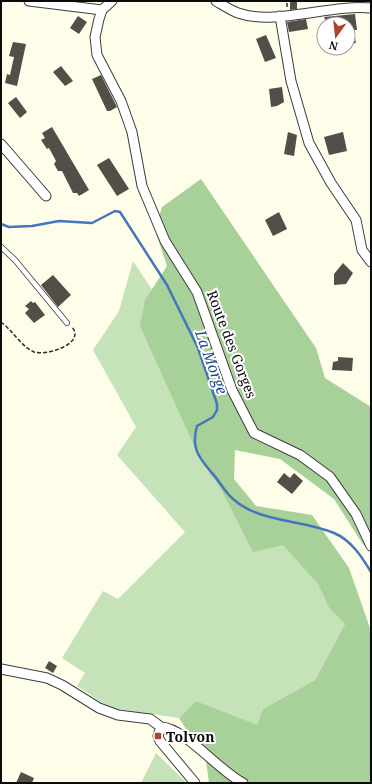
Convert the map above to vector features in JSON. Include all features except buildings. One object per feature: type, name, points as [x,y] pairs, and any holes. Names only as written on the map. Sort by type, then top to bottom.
[{"type":"street","points":[[29,1],[102,10],[112,1]]},
{"type":"street","points":[[216,1],[238,13],[268,17],[354,7],[371,8]]},
{"type":"street","name":"Route des Gorges","points":[[102,10],[97,28],[95,46],[104,71],[121,101],[132,132],[142,186],[165,242],[197,292],[232,390],[254,433],[300,455],[330,477],[356,514],[371,546]]},
{"type":"street","points":[[280,16],[291,81],[309,143],[331,183],[356,220],[362,250],[371,262]]},
{"type":"street","points":[[1,144],[46,196]]},
{"type":"street","points":[[1,669],[47,678],[62,685],[99,708],[118,714],[150,719],[161,727],[175,729],[226,773],[242,783]]},
{"type":"street","points":[[161,727],[158,736],[160,742],[195,783]]},
{"type":"lane","points":[[1,247],[15,260],[67,323]]},
{"type":"path","points":[[1,322],[29,348],[39,353],[56,350],[74,339],[75,332],[67,323]]},
{"type":"green space","points":[[201,179],[316,348],[325,378],[371,407],[371,553],[362,543],[334,499],[280,459],[235,450],[234,479],[256,506],[312,515],[349,568],[371,631],[371,783],[209,783],[206,760],[179,718],[196,701],[257,725],[263,709],[315,680],[345,624],[329,608],[318,584],[283,545],[253,552],[221,489],[200,459],[140,326],[145,300],[167,266],[155,230],[162,207]]},
{"type":"green space","points":[[133,261],[159,300],[187,430],[318,584],[329,608],[345,624],[315,680],[263,709],[257,726],[196,701],[179,718],[110,708],[77,686],[85,673],[62,658],[103,591],[118,599],[185,532],[117,455],[136,427],[93,350],[119,311]]},
{"type":"green space","points":[[156,753],[187,783],[141,783]]},
{"type":"waterway","name":"La Morge","points":[[1,224],[9,227],[32,226],[59,221],[92,223],[115,211],[120,212],[167,285],[198,348],[217,404],[217,410],[213,417],[197,426],[195,446],[202,461],[229,495],[242,506],[254,512],[280,520],[308,525],[340,536],[351,544],[371,572]]},
{"type":"place","name":"Tolvon","points":[[158,736]]}]
